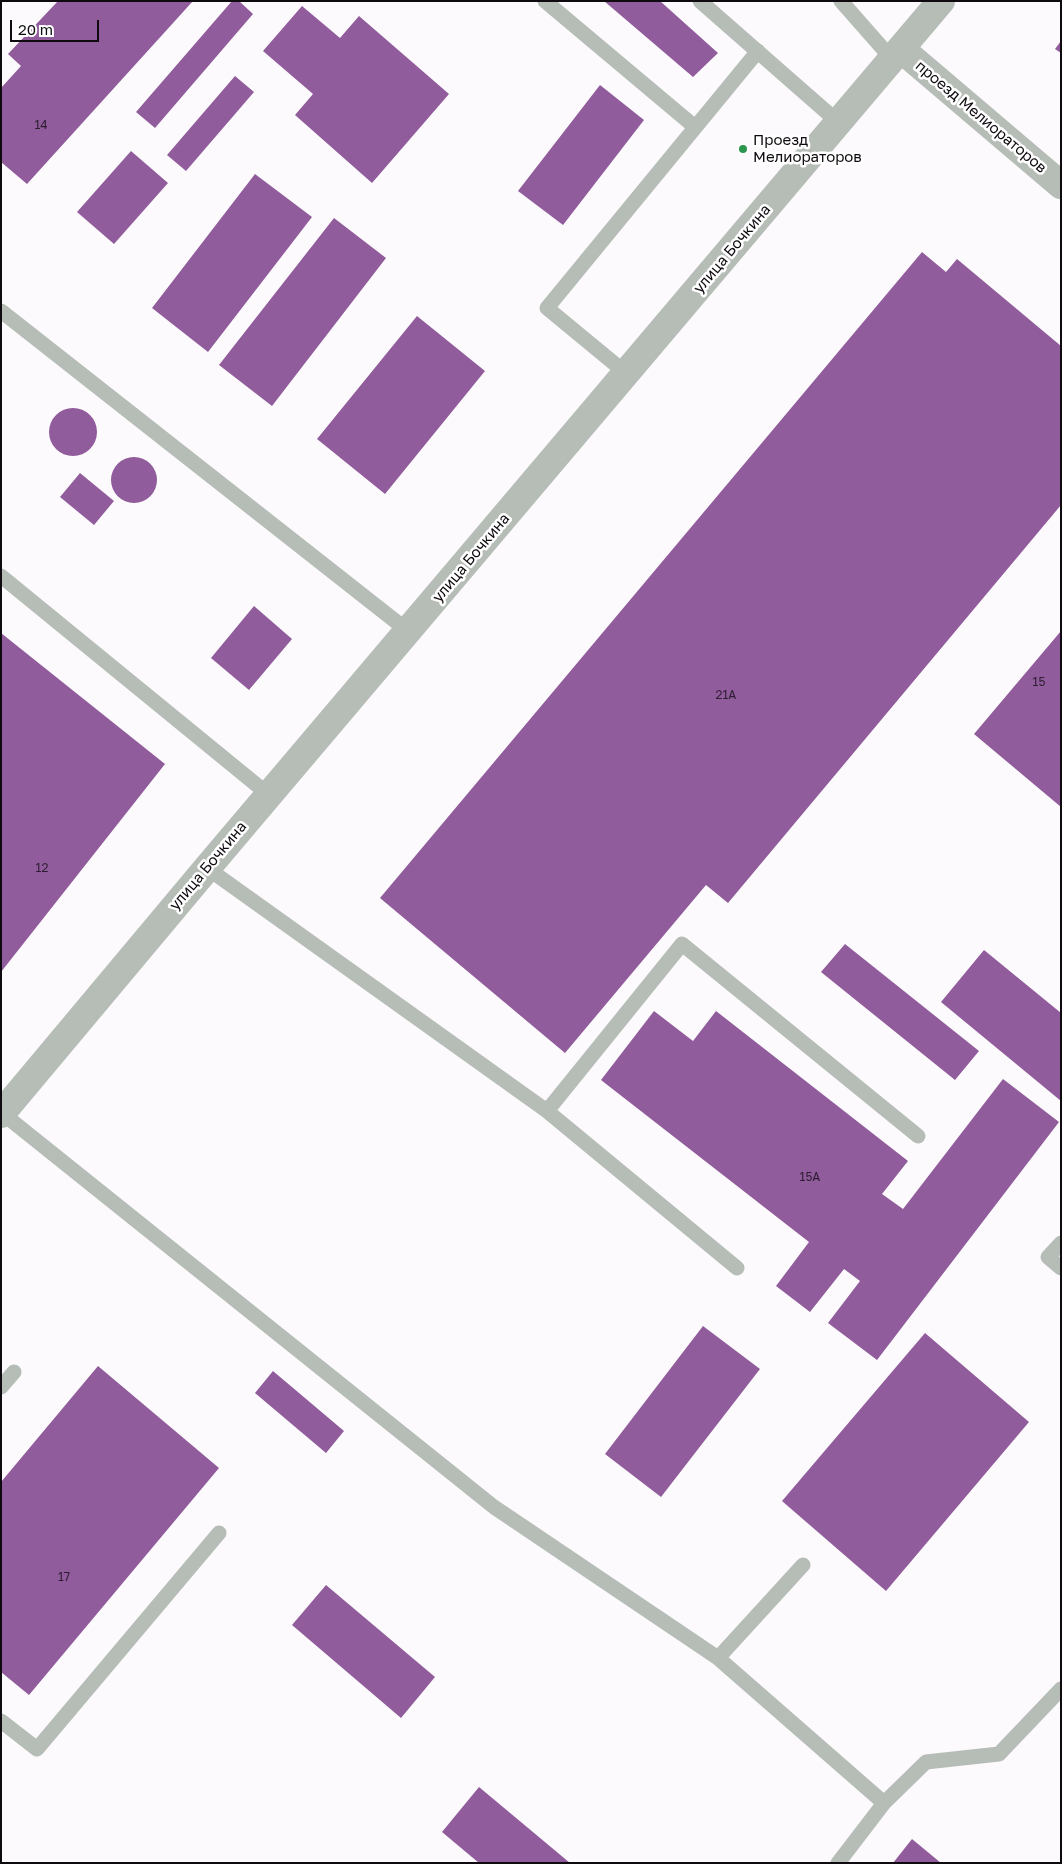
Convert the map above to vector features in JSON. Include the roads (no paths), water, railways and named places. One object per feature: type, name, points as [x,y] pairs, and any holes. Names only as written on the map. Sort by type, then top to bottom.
[{"type":"street","name":"улица Бочкина","points":[[2,1114],[268,795],[627,374],[941,1]]},
{"type":"street","name":"проезд Мелиораторов","points":[[897,54],[1061,185]]},
{"type":"lane","points":[[545,1],[695,127]]},
{"type":"lane","points":[[700,1],[838,122]]},
{"type":"lane","points":[[841,1],[897,54]]},
{"type":"lane","points":[[627,374],[547,308],[758,51]]},
{"type":"lane","points":[[1,311],[408,631]]},
{"type":"lane","points":[[1,576],[268,795]]},
{"type":"lane","points":[[207,868],[547,1111],[737,1268]]},
{"type":"lane","points":[[547,1111],[682,944],[918,1136]]},
{"type":"lane","points":[[2,1114],[494,1507],[718,1658],[884,1803]]},
{"type":"lane","points":[[1061,1243],[1048,1257],[1061,1268]]},
{"type":"lane","points":[[1,1387],[14,1372]]},
{"type":"lane","points":[[1,1721],[37,1749],[219,1533]]},
{"type":"lane","points":[[718,1658],[803,1566]]},
{"type":"lane","points":[[838,1863],[884,1803],[926,1762],[999,1754],[1061,1689]]},
{"type":"place","name":"Проезд Мелиораторов","points":[[743,149]]}]
